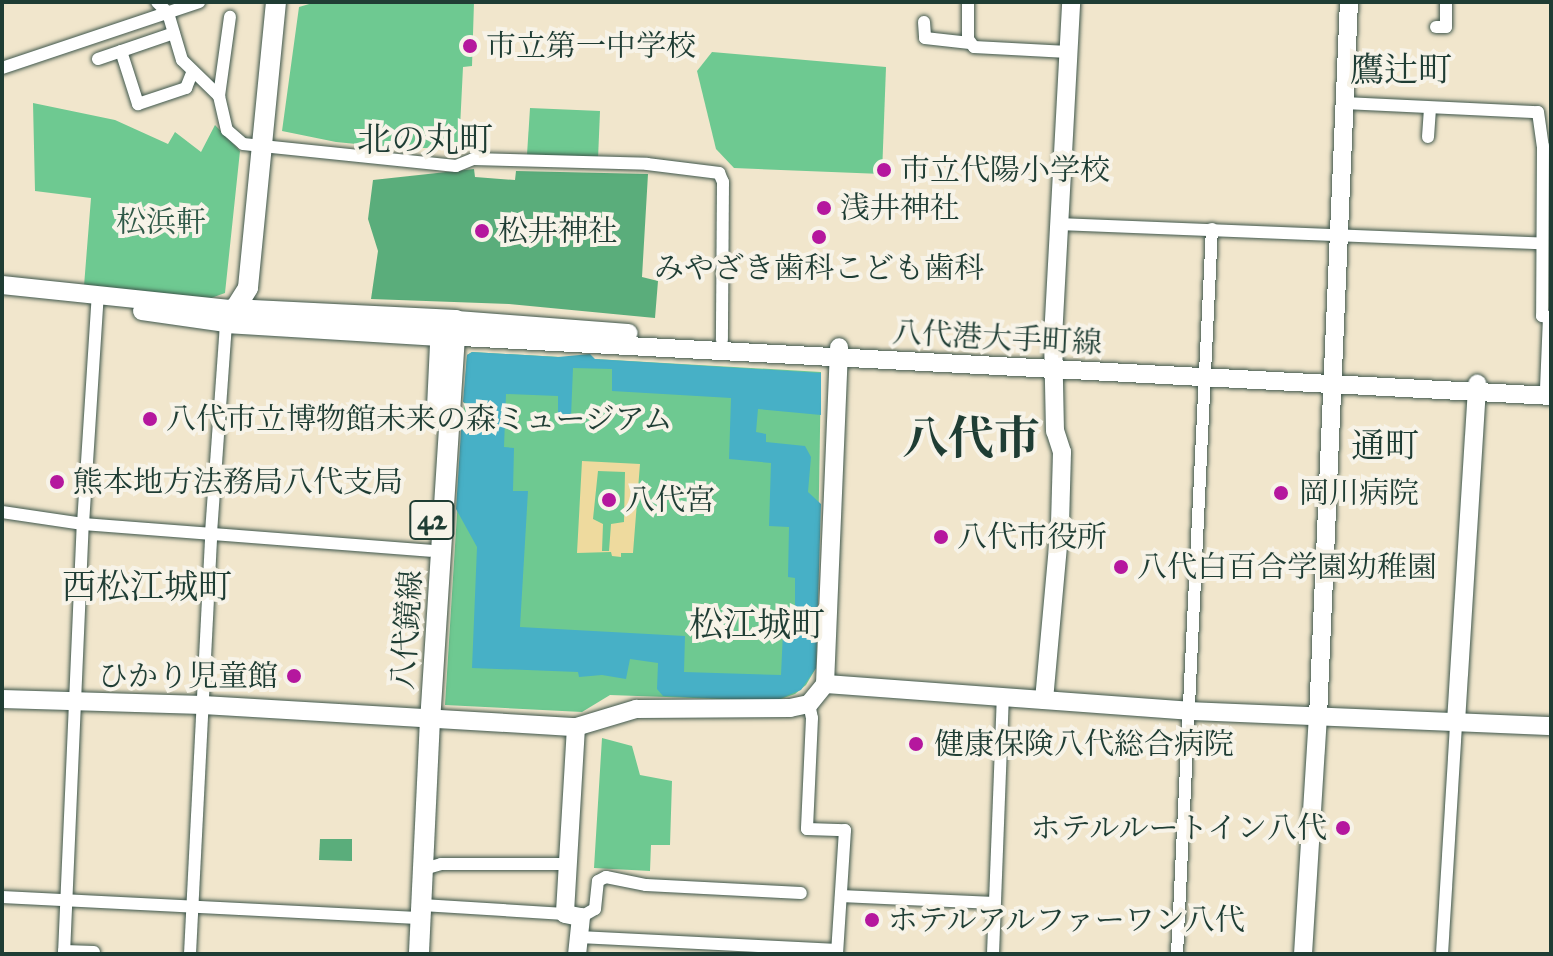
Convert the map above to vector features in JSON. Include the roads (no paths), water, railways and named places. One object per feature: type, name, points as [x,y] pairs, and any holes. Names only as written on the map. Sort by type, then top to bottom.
[{"type":"main road","points":[[256,145],[267,2]]},
{"type":"main road","points":[[276,2],[229,316],[448,328]]},
{"type":"main road","name":"八代鏡線","points":[[430,719],[426,702],[430,551],[448,328]]},
{"type":"main road","name":"八代鏡線","points":[[419,954],[448,328]]},
{"type":"street","points":[[157,2],[168,13],[182,60],[219,96]]},
{"type":"street","points":[[2,68],[199,2]]},
{"type":"street","points":[[968,2],[970,43]]},
{"type":"street","points":[[1044,700],[1060,524],[1062,452],[1055,431],[1053,363],[1071,2]]},
{"type":"street","points":[[1303,954],[1318,717],[1349,2]]},
{"type":"street","points":[[1446,2],[1446,27]]},
{"type":"street","points":[[230,17],[219,96],[227,130],[243,144],[456,166],[473,159],[647,164],[719,173],[723,182],[722,340]]},
{"type":"street","points":[[924,22],[925,38],[970,43],[974,47],[1068,52]]},
{"type":"street","points":[[98,59],[174,33]]},
{"type":"street","points":[[121,51],[138,104],[186,88],[193,71]]},
{"type":"street","points":[[1344,103],[1430,110],[1538,112],[1547,186],[1542,316],[1550,317],[1549,392]]},
{"type":"street","points":[[1428,137],[1430,110]]},
{"type":"street","points":[[1058,224],[1340,234],[1545,251]]},
{"type":"street","points":[[1177,954],[1212,229]]},
{"type":"street","points":[[2,285],[229,316],[211,533],[190,954]]},
{"type":"street","points":[[2,294],[97,300]]},
{"type":"street","points":[[94,952],[64,953],[83,524],[97,300]]},
{"type":"street","name":"八代港大手町線","points":[[448,328],[722,340],[839,352]]},
{"type":"street","name":"八代港大手町線","points":[[448,328],[1053,363],[1205,375],[1549,392]]},
{"type":"street","points":[[2,699],[203,705],[576,727],[636,709],[790,708],[809,704],[825,684],[839,352]]},
{"type":"street","points":[[1442,954],[1477,389]]},
{"type":"street","points":[[2,512],[83,524],[430,551]]},
{"type":"street","points":[[825,684],[1190,711],[1551,726]]},
{"type":"street","points":[[993,954],[1003,698]]},
{"type":"street","points":[[576,727],[568,864],[578,946],[837,952],[845,830],[807,829],[812,718],[809,704]]},
{"type":"street","points":[[424,869],[441,864],[568,864]]},
{"type":"street","points":[[2,897],[193,907],[573,915],[595,909],[598,881],[602,877],[646,885],[801,893]]},
{"type":"street","points":[[841,896],[994,903]]},
{"type":"water","points":[[472,352],[558,357],[590,354],[595,359],[821,373],[821,415],[758,409],[756,432],[766,434],[766,442],[805,446],[811,457],[808,492],[821,504],[816,668],[801,690],[774,701],[663,696],[657,689],[658,663],[630,659],[626,679],[602,675],[579,677],[578,672],[472,668],[477,547],[456,509],[462,416],[466,416],[466,403],[463,402],[467,355]],"holes":[[[573,368],[612,369],[612,391],[731,398],[729,459],[771,463],[769,526],[789,527],[788,577],[795,578],[795,610],[784,610],[781,675],[684,672],[685,636],[520,627],[528,491],[513,491],[514,448],[504,447],[506,394],[558,396],[558,417],[571,417]]]},
{"type":"place","name":"市立第一中学校","points":[[470,46]]},
{"type":"place","name":"市立代陽小学校","points":[[884,170]]},
{"type":"place","name":"浅井神社","points":[[824,208]]},
{"type":"place","name":"松井神社","points":[[482,231]]},
{"type":"place","name":"みやざき歯科こども歯科","points":[[819,237]]},
{"type":"place","name":"八代市立博物館未来の森ミュージアム","points":[[150,419]]},
{"type":"place","name":"熊本地方法務局八代支局","points":[[57,482]]},
{"type":"place","name":"岡川病院","points":[[1281,493]]},
{"type":"place","name":"八代宮","points":[[609,500]]},
{"type":"place","name":"八代市役所","points":[[941,537]]},
{"type":"place","name":"八代白百合学園幼稚園","points":[[1121,567]]},
{"type":"place","name":"ひかり児童館","points":[[294,676]]},
{"type":"place","name":"健康保険八代総合病院","points":[[916,744]]},
{"type":"place","name":"ホテルルートイン八代","points":[[1343,828]]},
{"type":"place","name":"ホテルアルファーワン八代","points":[[872,920]]},
{"type":"district","name":"鷹辻町","points":[[1401,70]]},
{"type":"district","name":"北の丸町","points":[[425,140]]},
{"type":"district","name":"八代市","points":[[971,439]]},
{"type":"district","name":"通町","points":[[1385,446]]},
{"type":"district","name":"西松江城町","points":[[147,587]]},
{"type":"district","name":"松江城町","points":[[757,625]]},
{"type":"park label","name":"松浜軒","points":[[161,222]]}]
